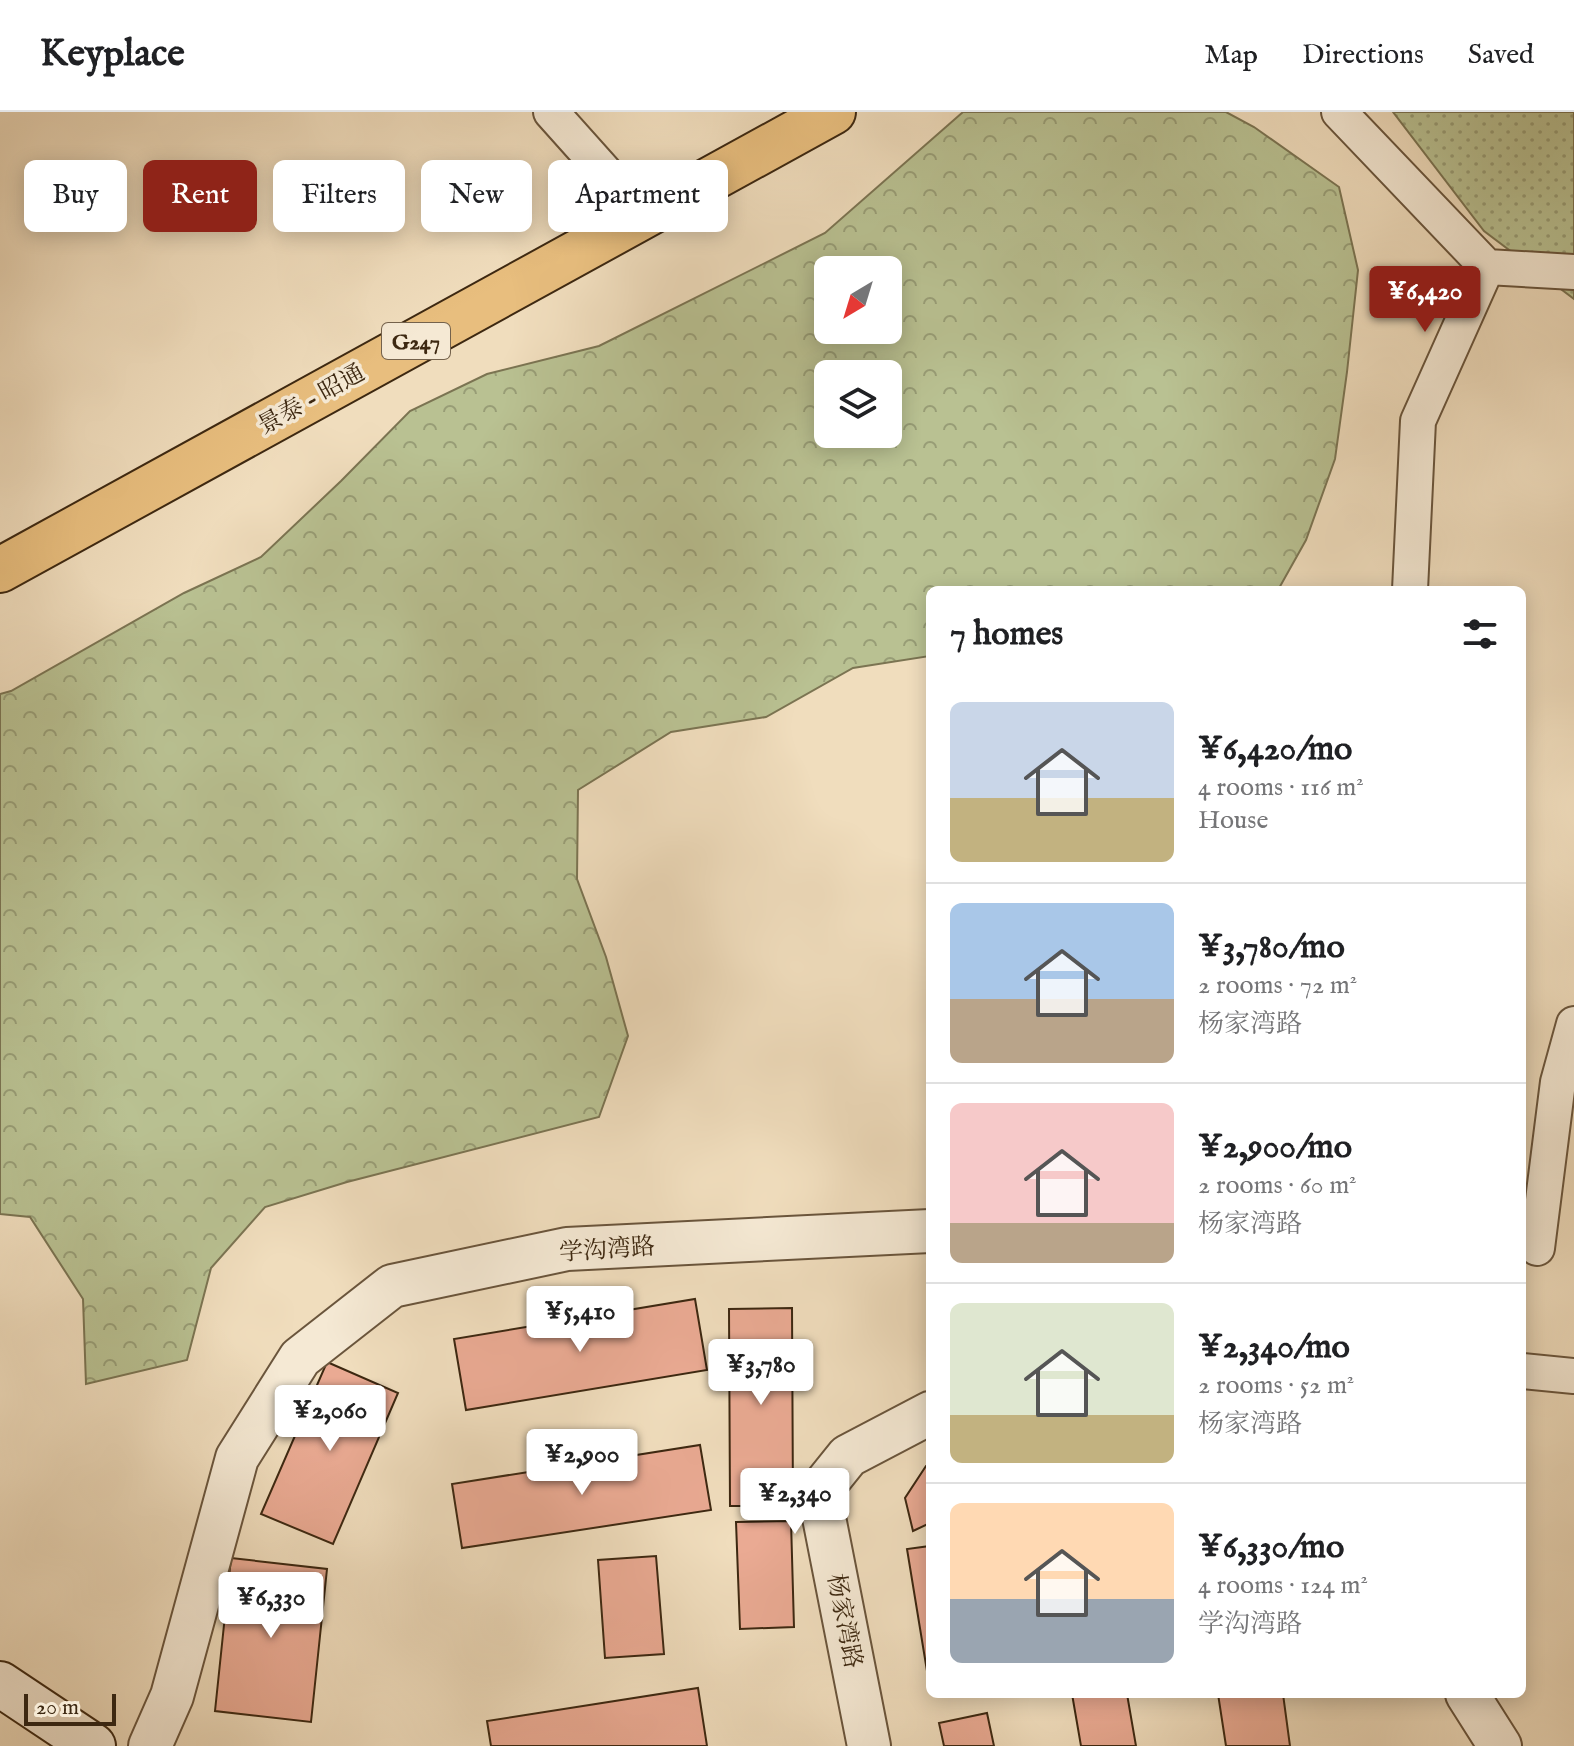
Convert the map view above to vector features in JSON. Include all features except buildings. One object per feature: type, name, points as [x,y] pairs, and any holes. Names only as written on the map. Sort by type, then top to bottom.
[{"type":"highway","name":"景泰 - 昭通","points":[[728,170],[833,112]]},
{"type":"highway","name":"景泰 - 昭通","points":[[0,570],[615,232]]},
{"type":"main road","points":[[0,1684],[93,1746]]},
{"type":"street","points":[[551,112],[594,160]]},
{"type":"street","points":[[1339,112],[1487,267],[1574,272]]},
{"type":"street","points":[[1410,586],[1418,421],[1487,267]]},
{"type":"street","points":[[1537,1248],[1558,1082],[1574,1024]]},
{"type":"street","name":"学沟湾路","points":[[150,1746],[172,1696],[237,1458],[300,1358],[392,1286],[567,1249],[926,1231]]},
{"type":"street","points":[[1526,1371],[1574,1376]]},
{"type":"street","name":"杨家湾路","points":[[869,1746],[819,1492],[848,1456],[926,1415]]},
{"type":"street","points":[[1470,1698],[1500,1746]]},
{"type":"green space","points":[[963,112],[1226,112],[1254,127],[1339,187],[1358,270],[1335,459],[1306,540],[1280,586],[926,586],[926,657],[853,668],[766,717],[671,732],[578,790],[577,879],[606,957],[628,1036],[599,1117],[347,1182],[265,1207],[211,1268],[187,1360],[86,1384],[83,1299],[30,1217],[0,1214],[0,694],[11,691],[184,593],[261,557],[410,411],[487,374],[599,346],[825,233]]},
{"type":"green space","points":[[1393,112],[1574,112],[1574,299],[1484,231]]}]
